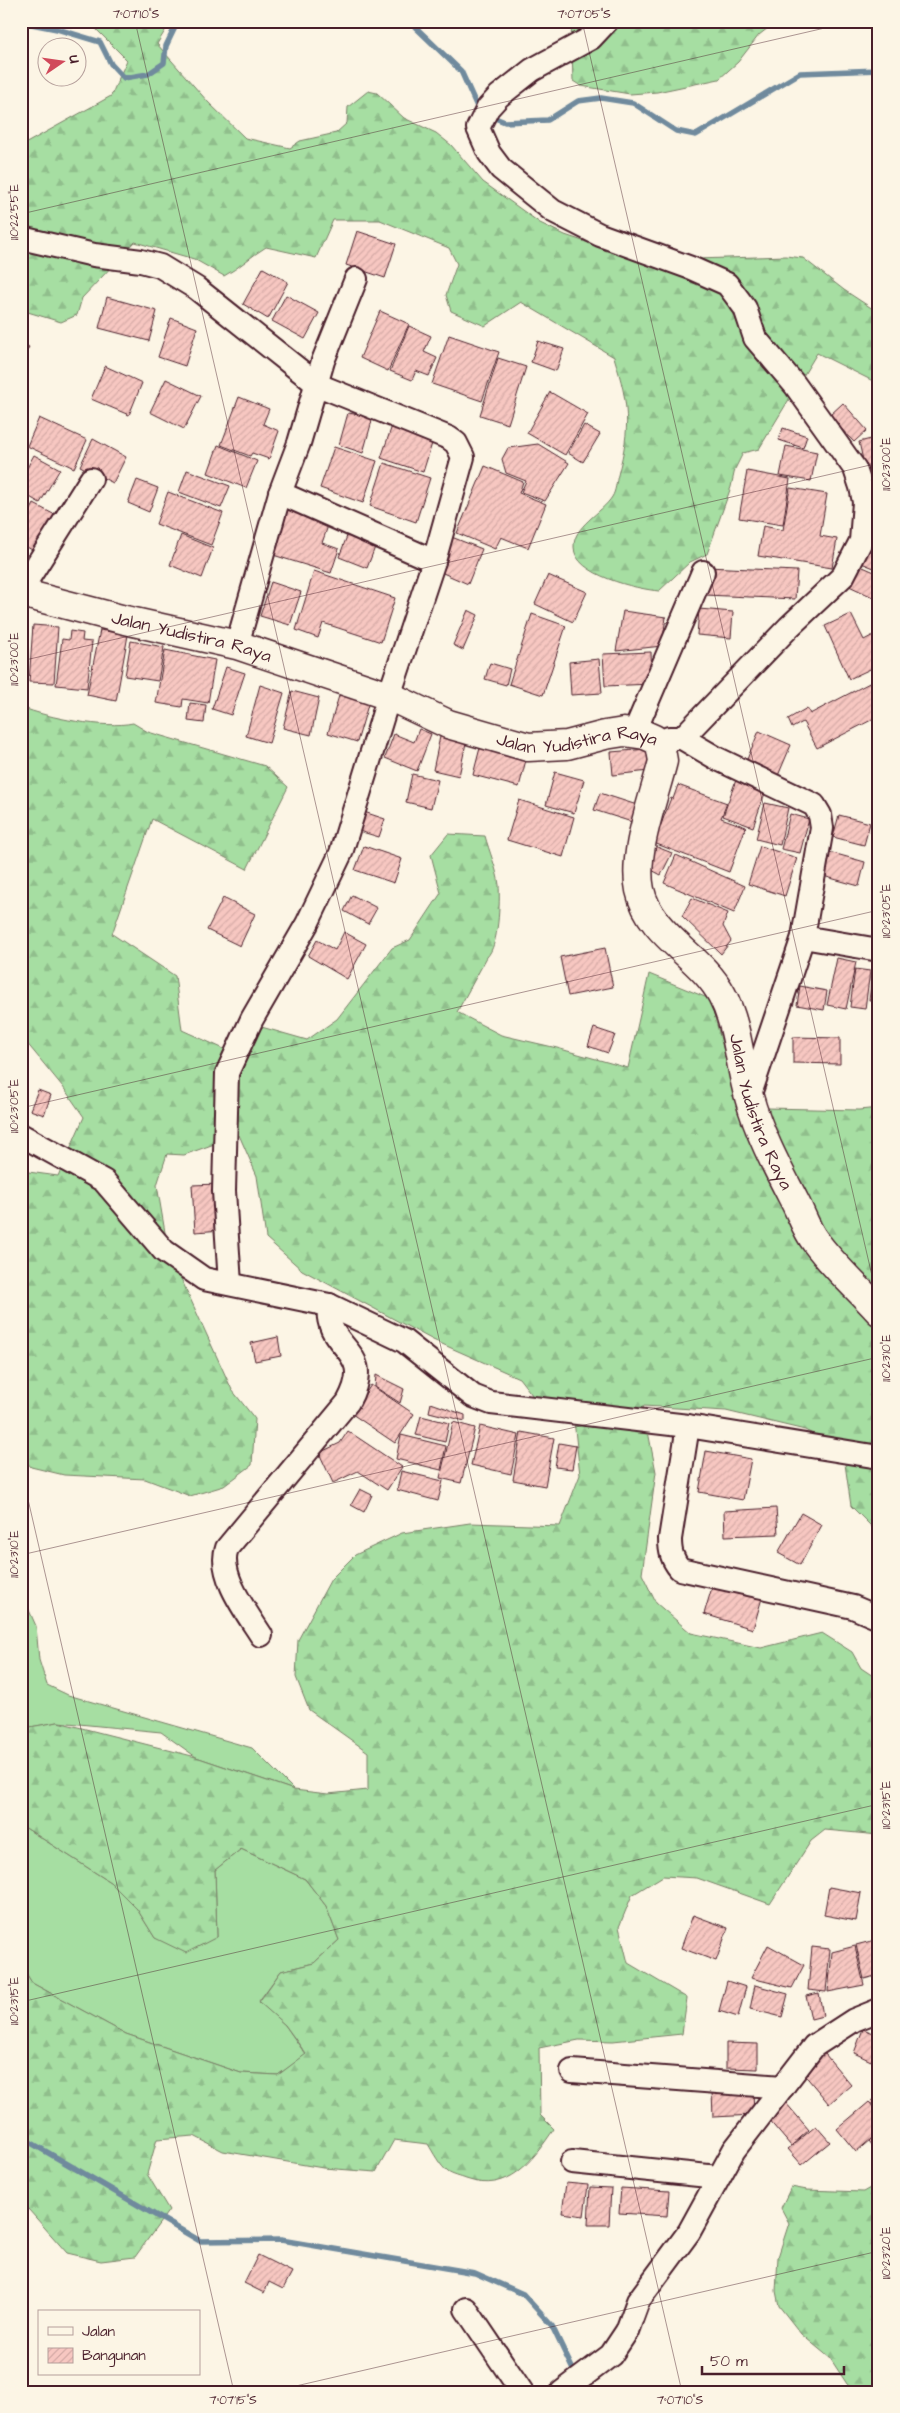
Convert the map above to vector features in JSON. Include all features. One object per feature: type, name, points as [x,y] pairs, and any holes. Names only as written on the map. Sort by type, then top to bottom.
[{"type":"street","points":[[607,21],[591,38],[532,70],[499,96],[485,114],[478,128],[489,153],[513,180],[553,211],[600,235],[691,268],[727,284],[745,308],[755,338],[795,385],[855,469],[864,502],[862,541],[843,576],[790,627],[657,737]]},
{"type":"street","points":[[21,238],[94,255],[141,261],[160,266],[196,288],[318,385],[449,438],[461,450],[462,462],[434,562],[389,696],[341,853],[307,924],[252,1019],[227,1073],[224,1191],[230,1284]]},
{"type":"street","points":[[237,645],[280,493],[318,385],[323,361],[356,279]]},
{"type":"street","points":[[21,591],[91,479]]},
{"type":"street","points":[[280,493],[434,562]]},
{"type":"street","points":[[657,737],[703,572]]},
{"type":"street","name":"Jalan Yudistira Raya","points":[[21,591],[125,620],[237,645],[389,696],[448,724],[528,747],[567,745],[605,734],[657,737],[663,752],[663,761],[641,847],[637,875],[644,904],[666,936],[695,960],[712,980],[722,996],[741,1051],[748,1097],[784,1179],[815,1241],[879,1311]]},
{"type":"street","points":[[657,737],[718,759],[814,805],[817,809],[822,828],[803,937],[748,1097]]},
{"type":"street","points":[[803,937],[879,950]]},
{"type":"street","points":[[21,1135],[104,1180],[164,1251],[204,1279],[329,1305],[404,1341],[473,1396],[490,1403],[688,1426],[879,1457]]},
{"type":"street","points":[[261,1635],[236,1594],[227,1574],[224,1555],[227,1548],[348,1402],[357,1386],[359,1375],[355,1360],[331,1330],[328,1315],[329,1305]]},
{"type":"street","points":[[688,1426],[670,1539],[670,1551],[673,1560],[680,1569],[853,1607],[879,1618]]},
{"type":"street","points":[[565,2390],[590,2369],[611,2355],[626,2331],[638,2301],[689,2232],[734,2150],[814,2046],[854,2020],[879,2010]]},
{"type":"street","points":[[572,2071],[783,2087]]},
{"type":"street","points":[[572,2162],[718,2177]]},
{"type":"street","points":[[466,2309],[522,2392]]},
{"type":"green space","points":[[68,21],[171,21],[157,44],[208,102],[245,138],[290,148],[300,141],[336,133],[347,123],[348,107],[368,91],[377,93],[404,118],[436,133],[451,145],[483,182],[540,223],[565,235],[678,273],[697,259],[786,256],[803,258],[844,290],[879,313],[879,384],[817,353],[759,449],[743,453],[735,469],[731,487],[707,554],[690,562],[659,591],[622,584],[608,579],[584,565],[577,557],[574,547],[575,539],[583,526],[613,495],[622,458],[626,429],[625,403],[614,357],[521,302],[485,326],[451,311],[446,295],[457,264],[449,248],[380,220],[333,220],[316,258],[266,247],[224,276],[194,259],[135,242],[82,298],[77,315],[61,322],[21,310],[21,146],[111,96],[127,60],[93,26]]},
{"type":"green space","points":[[571,21],[777,21],[759,35],[738,62],[719,79],[657,92],[630,94],[581,86],[573,81]]},
{"type":"green space","points":[[21,707],[46,715],[77,721],[107,725],[133,723],[148,732],[265,766],[288,787],[247,869],[152,819],[112,934],[175,976],[182,1030],[244,1058],[258,1026],[307,1040],[337,1019],[392,948],[410,940],[441,893],[431,855],[448,834],[485,836],[499,885],[499,912],[496,933],[491,951],[457,1012],[501,1035],[557,1048],[628,1068],[649,974],[710,999],[733,1085],[767,1108],[859,1110],[879,1108],[879,1534],[851,1506],[843,1450],[805,1430],[726,1411],[643,1406],[656,1472],[642,1574],[656,1603],[691,1633],[761,1648],[822,1633],[852,1652],[861,1668],[879,1680],[879,1835],[825,1830],[811,1841],[770,1904],[697,1878],[663,1876],[632,1895],[619,1927],[628,1963],[687,1998],[682,2034],[613,2041],[579,2040],[539,2048],[540,2115],[554,2129],[528,2163],[518,2172],[495,2182],[466,2179],[445,2169],[428,2144],[394,2140],[376,2172],[323,2168],[223,2151],[194,2136],[157,2139],[147,2174],[169,2210],[135,2257],[101,2261],[67,2253],[21,2201],[21,1965],[32,1983],[126,2034],[241,2073],[278,2075],[306,2054],[285,2025],[259,2002],[281,1971],[314,1963],[339,1940],[326,1906],[305,1879],[241,1849],[215,1870],[217,1937],[186,1953],[155,1938],[137,1909],[110,1882],[21,1825],[21,1733],[24,1728],[58,1722],[196,1757],[294,1790],[328,1794],[368,1790],[368,1752],[309,1710],[296,1677],[298,1640],[331,1579],[355,1555],[402,1533],[470,1523],[560,1526],[580,1475],[572,1402],[536,1400],[519,1378],[433,1340],[302,1270],[266,1238],[257,1176],[239,1135],[184,1155],[167,1154],[157,1185],[168,1250],[232,1390],[255,1419],[252,1465],[224,1486],[190,1496],[145,1479],[64,1475],[31,1467],[21,1455],[21,1171],[58,1176],[84,1117],[63,1087],[21,1036]]},
{"type":"green space","points":[[21,1592],[36,1626],[39,1660],[47,1685],[68,1695],[252,1748],[294,1790],[196,1757],[161,1732],[58,1722],[25,1728],[21,1733]]},
{"type":"green space","points":[[21,1825],[110,1882],[137,1909],[155,1938],[217,1937],[215,1870],[241,1849],[305,1879],[326,1906],[339,1940],[314,1963],[281,1971],[259,2001],[285,2025],[306,2055],[278,2075],[241,2073],[126,2034],[32,1983],[21,1965]]},
{"type":"green space","points":[[879,2183],[879,2392],[856,2392],[847,2384],[830,2358],[801,2334],[779,2306],[776,2291],[778,2257],[789,2223],[781,2208],[791,2187],[807,2190],[863,2192]]},
{"type":"building","points":[[357,231],[396,244],[385,278],[346,265]]},
{"type":"building","points":[[263,268],[288,282],[268,319],[243,304]]},
{"type":"building","points":[[286,295],[319,313],[305,339],[272,321]]},
{"type":"building","points":[[107,297],[157,311],[149,341],[99,328]]},
{"type":"building","points":[[380,311],[409,324],[388,371],[360,358]]},
{"type":"building","points":[[171,318],[197,328],[185,366],[158,357]]},
{"type":"building","points":[[409,326],[431,336],[424,352],[437,358],[429,376],[416,371],[412,380],[390,371]]},
{"type":"building","points":[[449,335],[499,352],[482,401],[432,384]]},
{"type":"building","points":[[538,341],[564,349],[556,371],[531,362]]},
{"type":"building","points":[[21,343],[29,347],[21,360]]},
{"type":"building","points":[[498,358],[526,367],[508,424],[480,415]]},
{"type":"building","points":[[105,366],[142,383],[129,415],[91,399]]},
{"type":"building","points":[[166,379],[201,396],[184,429],[150,412]]},
{"type":"building","points":[[550,392],[588,414],[565,455],[527,433]]},
{"type":"building","points":[[239,397],[269,409],[263,424],[279,431],[269,459],[252,453],[250,456],[221,445]]},
{"type":"building","points":[[843,403],[867,430],[854,442],[829,416]]},
{"type":"building","points":[[348,413],[373,417],[363,453],[339,445]]},
{"type":"building","points":[[39,418],[87,440],[74,468],[27,446]]},
{"type":"building","points":[[394,420],[435,434],[423,472],[381,458]]},
{"type":"building","points":[[584,425],[600,434],[583,462],[568,453]]},
{"type":"building","points":[[783,428],[807,436],[803,448],[779,440]]},
{"type":"building","points":[[879,437],[879,495],[871,496],[859,442]]},
{"type":"building","points":[[93,439],[126,457],[113,483],[80,466]]},
{"type":"building","points":[[538,444],[569,463],[545,501],[521,492],[526,481],[506,473],[502,459],[508,448]]},
{"type":"building","points":[[218,445],[257,461],[246,488],[208,473]]},
{"type":"building","points":[[786,446],[817,452],[811,481],[780,476]]},
{"type":"building","points":[[334,447],[377,461],[363,503],[320,488]]},
{"type":"building","points":[[34,455],[60,469],[40,503],[21,492],[21,479]]},
{"type":"building","points":[[384,463],[430,478],[416,522],[370,506]]},
{"type":"building","points":[[485,466],[523,482],[519,493],[546,504],[528,548],[501,537],[495,549],[457,533]]},
{"type":"building","points":[[187,470],[230,486],[221,508],[179,492]]},
{"type":"building","points":[[747,471],[790,479],[783,525],[739,518]]},
{"type":"building","points":[[137,480],[158,488],[149,512],[128,503]]},
{"type":"building","points":[[790,488],[827,494],[820,536],[837,539],[832,568],[758,556],[763,526],[783,530]]},
{"type":"building","points":[[168,492],[223,513],[211,545],[156,524]]},
{"type":"building","points":[[21,498],[26,501],[21,509]]},
{"type":"building","points":[[34,504],[57,516],[38,553],[21,544],[21,528]]},
{"type":"building","points":[[286,505],[330,520],[322,543],[339,549],[331,573],[270,554]]},
{"type":"building","points":[[879,523],[879,536],[874,534]]},
{"type":"building","points":[[349,531],[377,542],[367,568],[339,557]]},
{"type":"building","points":[[181,535],[213,548],[202,578],[170,565]]},
{"type":"building","points":[[449,536],[482,549],[468,584],[436,570]]},
{"type":"building","points":[[869,536],[879,539],[879,570],[859,562]]},
{"type":"building","points":[[856,564],[879,574],[877,599],[847,585]]},
{"type":"building","points":[[706,567],[797,571],[795,599],[705,595]]},
{"type":"building","points":[[314,571],[395,598],[381,642],[323,623],[318,638],[296,630]]},
{"type":"building","points":[[548,575],[587,592],[573,622],[535,604]]},
{"type":"building","points":[[271,582],[301,592],[290,625],[260,616]]},
{"type":"building","points":[[699,609],[733,612],[731,638],[697,635]]},
{"type":"building","points":[[468,610],[478,615],[463,650],[453,645]]},
{"type":"building","points":[[623,611],[666,617],[662,646],[616,651]]},
{"type":"building","points":[[532,614],[566,626],[543,695],[509,684]]},
{"type":"building","points":[[851,614],[864,640],[879,632],[879,665],[849,679],[825,626]]},
{"type":"building","points":[[33,625],[58,627],[54,683],[29,682]]},
{"type":"building","points":[[100,630],[128,635],[116,701],[87,695]]},
{"type":"building","points":[[70,631],[83,633],[82,641],[92,642],[87,688],[56,685],[62,639],[69,640]]},
{"type":"building","points":[[131,641],[164,647],[158,681],[125,676]]},
{"type":"building","points":[[165,650],[215,660],[208,703],[183,699],[182,707],[156,703]]},
{"type":"building","points":[[651,652],[652,684],[605,686],[603,654]]},
{"type":"building","points":[[599,659],[602,693],[571,695],[569,662]]},
{"type":"building","points":[[490,663],[510,669],[506,685],[485,679]]},
{"type":"building","points":[[226,667],[245,673],[231,715],[212,709]]},
{"type":"building","points":[[879,678],[879,716],[817,748],[803,722],[792,728],[788,719],[807,708],[810,714]]},
{"type":"building","points":[[260,685],[284,693],[269,743],[246,736]]},
{"type":"building","points":[[341,689],[370,698],[357,742],[328,733]]},
{"type":"building","points":[[292,691],[319,698],[311,735],[283,728]]},
{"type":"building","points":[[190,703],[206,705],[204,723],[188,721]]},
{"type":"building","points":[[419,729],[431,734],[417,771],[385,758],[394,734],[414,742]]},
{"type":"building","points":[[759,731],[791,745],[777,778],[745,764]]},
{"type":"building","points":[[441,732],[467,738],[459,776],[433,770]]},
{"type":"building","points":[[481,744],[527,756],[519,787],[473,775]]},
{"type":"building","points":[[647,749],[649,771],[613,775],[611,752]]},
{"type":"building","points":[[555,772],[584,780],[574,813],[546,805]]},
{"type":"building","points":[[412,774],[438,780],[431,808],[406,802]]},
{"type":"building","points":[[736,780],[766,790],[753,827],[723,816]]},
{"type":"building","points":[[678,785],[727,803],[721,818],[746,827],[729,872],[654,843]]},
{"type":"building","points":[[600,793],[640,806],[635,823],[594,810]]},
{"type":"building","points":[[519,800],[574,817],[563,857],[507,840]]},
{"type":"building","points":[[765,803],[788,808],[780,845],[756,839]]},
{"type":"building","points":[[358,810],[385,819],[379,837],[352,829]]},
{"type":"building","points":[[790,814],[809,819],[800,853],[781,849]]},
{"type":"building","points":[[839,815],[870,823],[864,845],[833,837]]},
{"type":"building","points":[[652,845],[672,853],[661,875],[644,866]]},
{"type":"building","points":[[364,846],[402,859],[394,883],[355,870]]},
{"type":"building","points":[[760,846],[797,858],[785,896],[748,884]]},
{"type":"building","points":[[829,852],[865,862],[859,886],[823,876]]},
{"type":"building","points":[[676,855],[745,886],[734,913],[664,883]]},
{"type":"building","points":[[352,895],[377,908],[368,924],[344,911]]},
{"type":"building","points":[[223,898],[255,914],[240,946],[207,930]]},
{"type":"building","points":[[692,898],[728,913],[723,926],[731,941],[721,954],[682,916]]},
{"type":"building","points":[[344,932],[366,944],[347,979],[308,956],[317,940],[335,950]]},
{"type":"building","points":[[605,948],[613,987],[568,996],[560,957]]},
{"type":"building","points":[[837,958],[856,962],[846,1009],[827,1005]]},
{"type":"building","points":[[874,961],[879,962],[879,1001],[869,1000]]},
{"type":"building","points":[[855,969],[870,971],[865,1009],[850,1007]]},
{"type":"building","points":[[800,986],[827,991],[824,1010],[797,1005]]},
{"type":"building","points":[[594,1028],[615,1035],[608,1053],[588,1046]]},
{"type":"building","points":[[793,1037],[840,1038],[840,1064],[793,1063]]},
{"type":"building","points":[[38,1090],[51,1095],[44,1115],[30,1110]]},
{"type":"building","points":[[219,1184],[222,1230],[195,1232],[192,1185]]},
{"type":"building","points":[[278,1337],[281,1356],[255,1361],[251,1343]]},
{"type":"building","points":[[376,1375],[404,1389],[400,1403],[375,1387]]},
{"type":"building","points":[[371,1385],[414,1414],[395,1443],[352,1414]]},
{"type":"building","points":[[431,1403],[465,1415],[465,1421],[429,1412]]},
{"type":"building","points":[[421,1416],[449,1423],[445,1442],[416,1435]]},
{"type":"building","points":[[453,1422],[475,1428],[461,1483],[440,1478]]},
{"type":"building","points":[[480,1426],[519,1435],[511,1474],[471,1465]]},
{"type":"building","points":[[348,1431],[402,1467],[387,1490],[358,1471],[333,1483],[319,1453],[340,1443]]},
{"type":"building","points":[[521,1432],[554,1438],[545,1486],[513,1480]]},
{"type":"building","points":[[401,1435],[446,1446],[441,1470],[396,1459]]},
{"type":"building","points":[[559,1443],[576,1446],[572,1469],[555,1467]]},
{"type":"building","points":[[706,1451],[751,1459],[743,1500],[699,1492]]},
{"type":"building","points":[[401,1471],[443,1481],[438,1501],[397,1490]]},
{"type":"building","points":[[360,1489],[372,1495],[364,1512],[351,1505]]},
{"type":"building","points":[[776,1508],[778,1534],[725,1536],[724,1511]]},
{"type":"building","points":[[801,1513],[822,1525],[800,1565],[778,1553]]},
{"type":"building","points":[[713,1584],[762,1598],[753,1629],[704,1614]]},
{"type":"building","points":[[829,1887],[861,1893],[856,1921],[824,1915]]},
{"type":"building","points":[[693,1915],[728,1928],[716,1961],[681,1948]]},
{"type":"building","points":[[879,1939],[879,1975],[864,1979],[856,1945]]},
{"type":"building","points":[[768,1945],[804,1965],[792,1988],[751,1978]]},
{"type":"building","points":[[855,1946],[864,1985],[828,1992],[832,1952]]},
{"type":"building","points":[[812,1947],[830,1949],[826,1992],[808,1990]]},
{"type":"building","points":[[727,1981],[746,1987],[738,2017],[719,2011]]},
{"type":"building","points":[[755,1985],[788,1994],[782,2017],[750,2009]]},
{"type":"building","points":[[819,1993],[823,2016],[811,2019],[806,1996]]},
{"type":"building","points":[[863,2029],[879,2035],[879,2042],[871,2061],[854,2053]]},
{"type":"building","points":[[726,2043],[758,2044],[758,2069],[726,2068]]},
{"type":"building","points":[[820,2048],[851,2085],[829,2104],[798,2067]]},
{"type":"building","points":[[753,2090],[754,2115],[713,2117],[712,2091]]},
{"type":"building","points":[[879,2095],[879,2112],[871,2102]]},
{"type":"building","points":[[869,2102],[879,2113],[879,2132],[856,2152],[837,2129]]},
{"type":"building","points":[[786,2103],[809,2130],[791,2146],[768,2119]]},
{"type":"building","points":[[816,2126],[830,2142],[802,2165],[788,2149]]},
{"type":"building","points":[[879,2133],[879,2152],[878,2152],[869,2141]]},
{"type":"building","points":[[566,2183],[588,2185],[584,2216],[562,2213]]},
{"type":"building","points":[[590,2187],[611,2188],[609,2225],[588,2225]]},
{"type":"building","points":[[621,2188],[669,2191],[667,2216],[619,2213]]},
{"type":"building","points":[[258,2255],[292,2272],[283,2289],[269,2282],[264,2293],[244,2283]]},
{"type":"waterway","points":[[21,22],[57,29],[100,42],[111,64],[124,78],[148,74],[164,63],[166,46],[178,21]]},
{"type":"waterway","points":[[409,21],[461,71],[479,111]]},
{"type":"waterway","points":[[490,116],[505,122],[548,120],[578,101],[601,98],[633,103],[676,131],[696,135],[800,73],[879,70]]},
{"type":"waterway","points":[[21,2137],[200,2241],[281,2240],[475,2273],[523,2294],[552,2326],[576,2376]]}]
